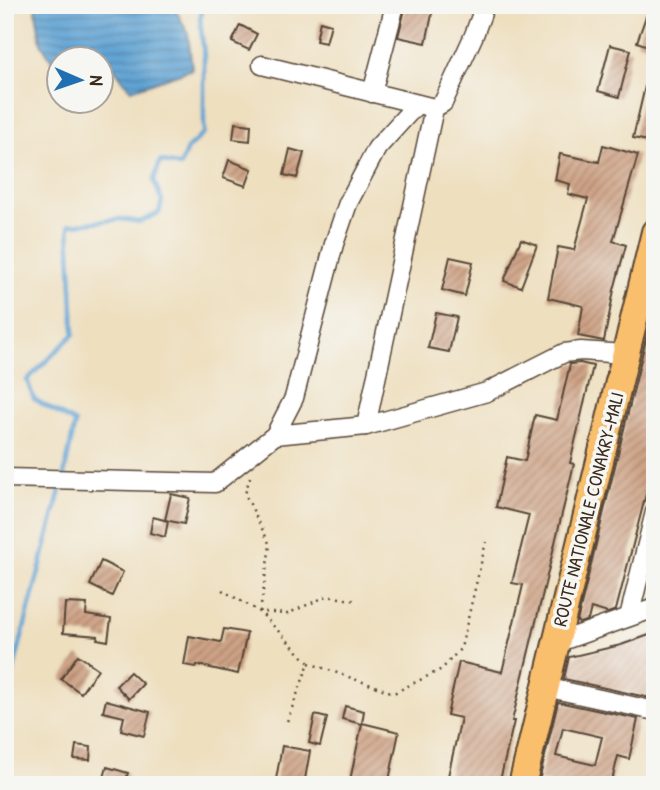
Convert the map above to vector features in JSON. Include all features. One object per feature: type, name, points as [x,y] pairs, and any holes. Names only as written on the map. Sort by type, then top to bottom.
[{"type":"highway","name":"ROUTE NATIONALE CONAKRY-MALI","points":[[522,785],[625,354],[650,280],[654,238]]},
{"type":"street","points":[[372,93],[395,5]]},
{"type":"street","points":[[262,65],[426,106],[443,103],[485,5]]},
{"type":"street","points":[[366,426],[426,106]]},
{"type":"street","points":[[7,478],[215,483],[275,435],[294,398],[334,244],[348,203],[377,148],[426,106]]},
{"type":"street","points":[[275,435],[366,426],[487,392],[564,353],[581,351],[625,354]]},
{"type":"street","points":[[629,617],[655,512]]},
{"type":"street","points":[[556,643],[655,608]]},
{"type":"street","points":[[545,687],[655,711]]},
{"type":"path","points":[[242,462],[250,475],[245,494],[270,545],[260,612]]},
{"type":"path","points":[[222,590],[260,612],[309,663],[394,693],[442,669],[461,648],[486,542]]},
{"type":"path","points":[[260,612],[287,614],[327,596],[358,601]]},
{"type":"path","points":[[286,724],[309,663]]},
{"type":"water","points":[[35,5],[173,5],[188,33],[192,69],[131,90],[116,71],[116,46],[46,46],[46,51],[41,43]]},
{"type":"building","points":[[406,5],[434,5],[426,43],[398,37]]},
{"type":"building","points":[[650,5],[655,5],[655,49],[637,42]]},
{"type":"building","points":[[320,21],[331,24],[326,43],[316,41]]},
{"type":"building","points":[[240,25],[257,34],[249,50],[232,42]]},
{"type":"building","points":[[610,45],[631,50],[619,97],[598,91]]},
{"type":"building","points":[[650,65],[655,66],[655,112],[648,141],[633,138]]},
{"type":"building","points":[[235,123],[251,125],[250,141],[233,139]]},
{"type":"building","points":[[603,145],[638,155],[613,241],[626,245],[604,341],[578,336],[583,306],[548,298],[558,247],[574,250],[588,199],[568,194],[570,184],[555,180],[560,154],[599,162]]},
{"type":"building","points":[[290,149],[304,153],[297,178],[284,175]]},
{"type":"building","points":[[229,160],[252,169],[246,186],[223,178]]},
{"type":"building","points":[[521,239],[537,245],[521,287],[504,281]]},
{"type":"building","points":[[450,257],[473,262],[465,296],[442,290]]},
{"type":"building","points":[[655,302],[655,459],[616,610],[608,613],[591,608],[588,620],[580,623],[577,622]]},
{"type":"building","points":[[436,313],[457,317],[449,352],[428,348]]},
{"type":"building","points":[[570,364],[593,366],[570,463],[574,464],[499,785],[446,785],[461,718],[447,715],[459,662],[502,672],[523,585],[512,583],[529,515],[496,507],[507,457],[525,461],[535,415],[557,420]]},
{"type":"building","points":[[171,494],[190,498],[184,524],[165,520]]},
{"type":"building","points":[[153,517],[168,521],[165,537],[150,533]]},
{"type":"building","points":[[101,561],[123,572],[112,596],[90,585]]},
{"type":"building","points":[[65,603],[87,604],[86,615],[111,619],[108,641],[97,639],[98,636],[63,633]]},
{"type":"building","points":[[224,629],[247,633],[238,674],[197,665],[184,665],[189,636],[221,642]]},
{"type":"building","points":[[655,633],[655,699],[564,679],[569,657],[621,645]]},
{"type":"building","points":[[78,655],[98,669],[81,693],[61,679]]},
{"type":"building","points":[[130,672],[143,684],[129,699],[116,686]]},
{"type":"building","points":[[106,700],[150,712],[144,736],[121,730],[124,717],[103,712]]},
{"type":"building","points":[[558,702],[638,719],[629,759],[618,756],[611,785],[555,785],[539,781]],"holes":[[[563,728],[602,737],[595,765],[556,756]]]},
{"type":"building","points":[[345,706],[364,711],[362,723],[399,732],[388,785],[349,785],[362,724],[342,719]]},
{"type":"building","points":[[315,715],[327,718],[320,746],[309,743]]},
{"type":"building","points":[[76,745],[91,747],[90,760],[74,759]]},
{"type":"building","points":[[282,746],[310,751],[304,785],[275,785]]},
{"type":"building","points":[[107,767],[128,773],[124,785],[102,785]]},
{"type":"waterway","points":[[64,475],[75,423],[34,399],[27,380],[74,334],[69,225],[121,219],[140,222],[159,213],[162,201],[154,181],[160,161],[180,166],[187,149],[204,133],[204,56],[200,19],[203,5]]},
{"type":"waterway","points":[[5,706],[62,483]]}]
